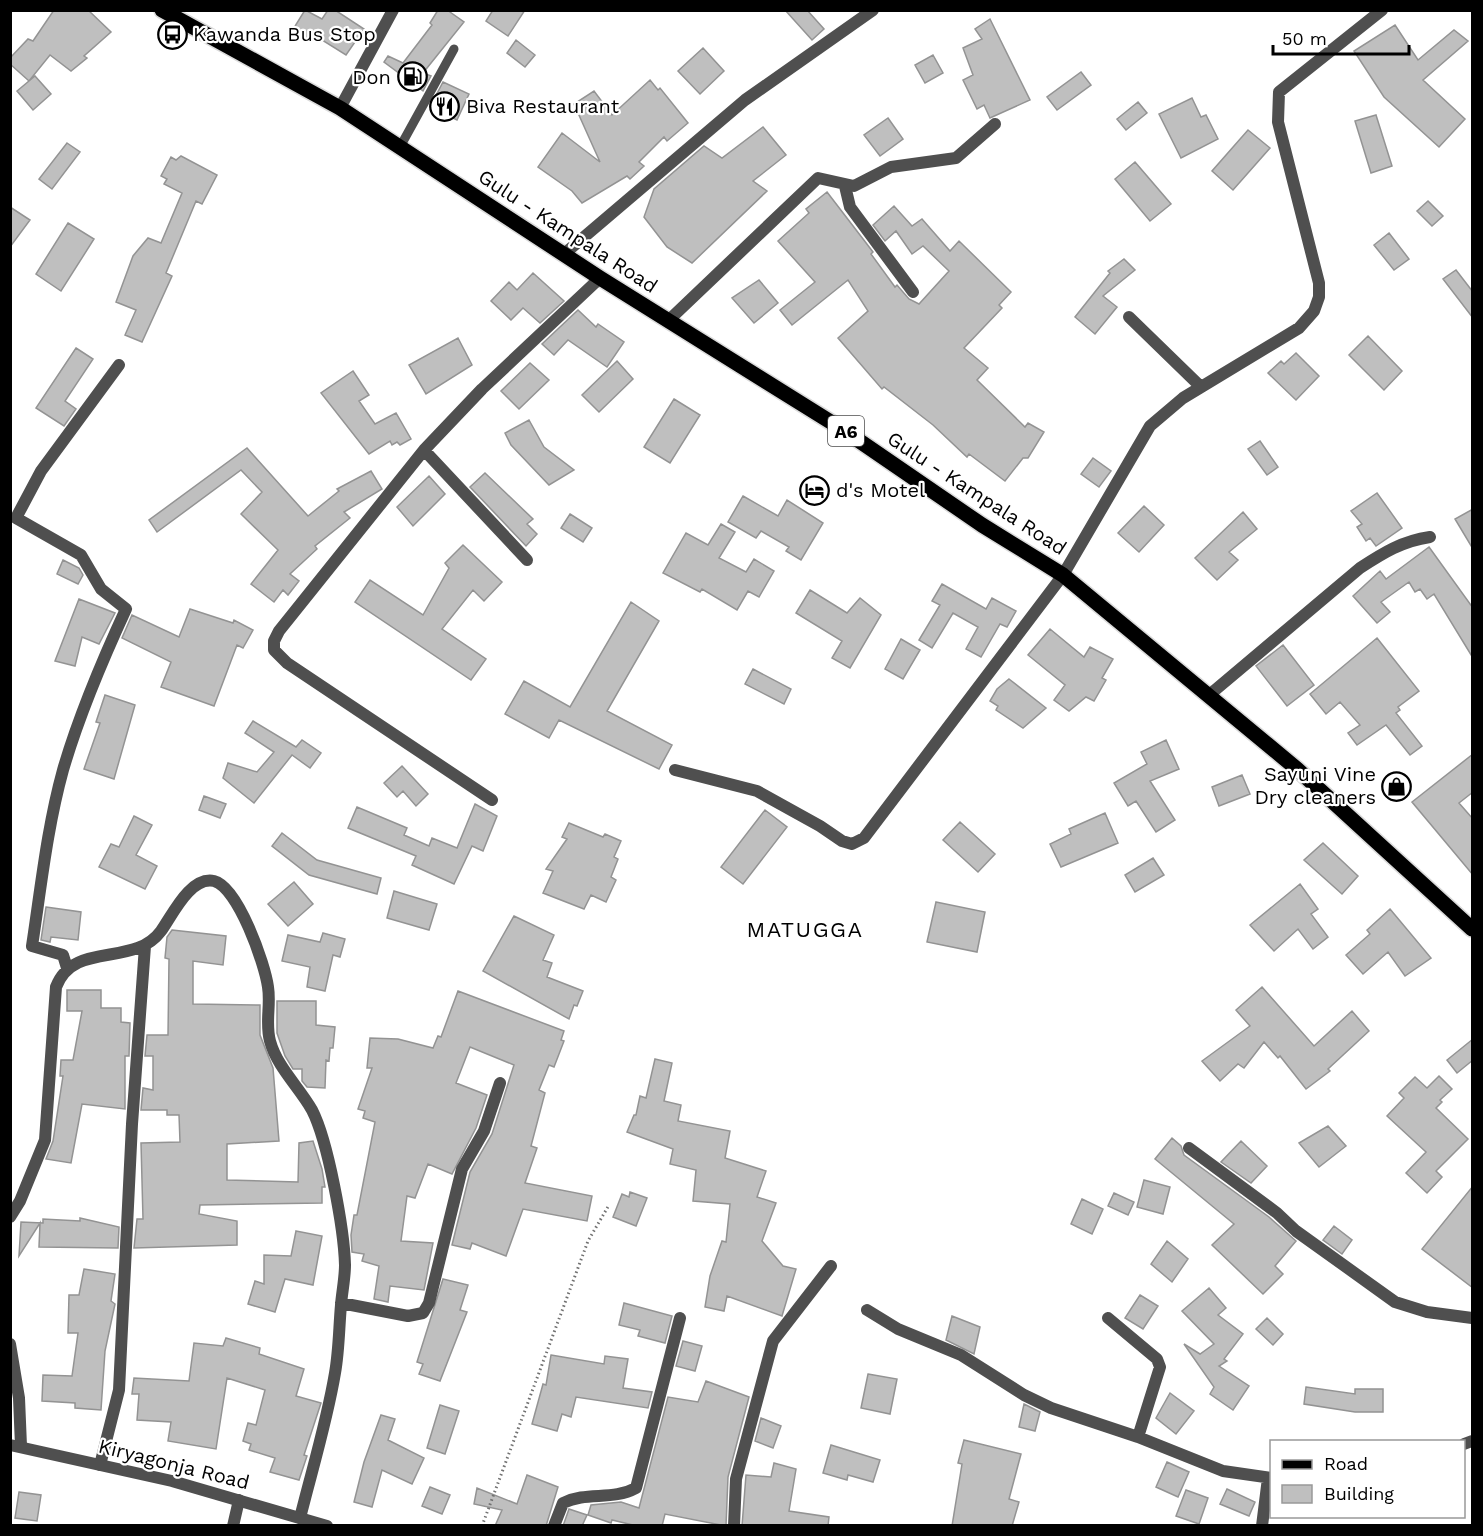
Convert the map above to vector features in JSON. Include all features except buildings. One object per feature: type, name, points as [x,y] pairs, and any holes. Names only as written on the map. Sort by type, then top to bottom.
[{"type":"main road","name":"Gulu - Kampala Road","points":[[162,10],[340,108],[600,278],[842,429],[982,525],[1063,575],[1297,769],[1473,929]]},
{"type":"street","points":[[340,108],[393,10]]},
{"type":"street","points":[[564,254],[745,100],[873,10]]},
{"type":"street","points":[[675,770],[757,791],[842,841],[852,843],[864,838],[1063,575],[1150,426],[1182,398],[1299,328],[1314,310],[1319,297],[1319,283],[1278,122],[1279,92],[1382,10]]},
{"type":"street","points":[[669,320],[810,183],[824,177],[845,186],[864,182],[891,167],[956,159],[995,124]]},
{"type":"street","points":[[845,186],[850,207],[913,292]]},
{"type":"street","points":[[492,800],[287,663],[274,650],[273,641],[424,450],[482,389],[600,278]]},
{"type":"street","points":[[1129,317],[1201,387]]},
{"type":"street","points":[[67,968],[63,955],[32,946],[46,847],[63,770],[88,700],[126,609],[102,590],[81,555],[16,518],[41,471],[119,365]]},
{"type":"street","points":[[424,450],[527,560]]},
{"type":"street","points":[[1208,696],[1360,568],[1387,550],[1408,541],[1430,537]]},
{"type":"street","points":[[10,1217],[20,1201],[45,1140],[56,987],[62,972],[73,963],[145,946],[156,937],[191,889],[202,882],[214,881],[226,888],[242,913],[268,984],[269,1038],[275,1055],[312,1111],[320,1129],[340,1217],[345,1265],[336,1372],[300,1518]]},
{"type":"street","points":[[100,1465],[119,1390],[132,1124],[145,946]]},
{"type":"street","points":[[341,1303],[408,1316],[423,1313],[429,1303],[462,1170],[484,1131],[500,1083]]},
{"type":"street","points":[[1189,1148],[1296,1231],[1395,1302],[1427,1312],[1473,1318]]},
{"type":"street","points":[[734,1526],[736,1479],[773,1341],[831,1266]]},
{"type":"street","points":[[867,1310],[898,1329],[961,1355],[1024,1395],[1051,1408],[1138,1437],[1223,1471],[1270,1478],[1262,1526]]},
{"type":"street","points":[[554,1526],[562,1503],[572,1499],[625,1494],[636,1488],[680,1318]]},
{"type":"street","points":[[1108,1318],[1157,1359],[1160,1367],[1138,1437]]},
{"type":"street","points":[[10,1344],[19,1398],[16,1446]]},
{"type":"street","name":"Kiryagonja Road","points":[[16,1446],[172,1481],[327,1526]]},
{"type":"street","points":[[233,1526],[239,1500]]},
{"type":"lane","points":[[400,147],[454,49]]},
{"type":"path","points":[[482,1526],[588,1241],[609,1205]]},
{"type":"place","name":"Kawanda Bus Stop","points":[[172,34]]},
{"type":"place","name":"Don","points":[[412,77]]},
{"type":"place","name":"Biva Restaurant","points":[[445,106]]},
{"type":"place","name":"d's Motel","points":[[815,490]]},
{"type":"place","name":"Sayuni Vine Dry cleaners","points":[[1397,786]]},
{"type":"district","name":"MATUGGA","points":[[805,929]]}]
